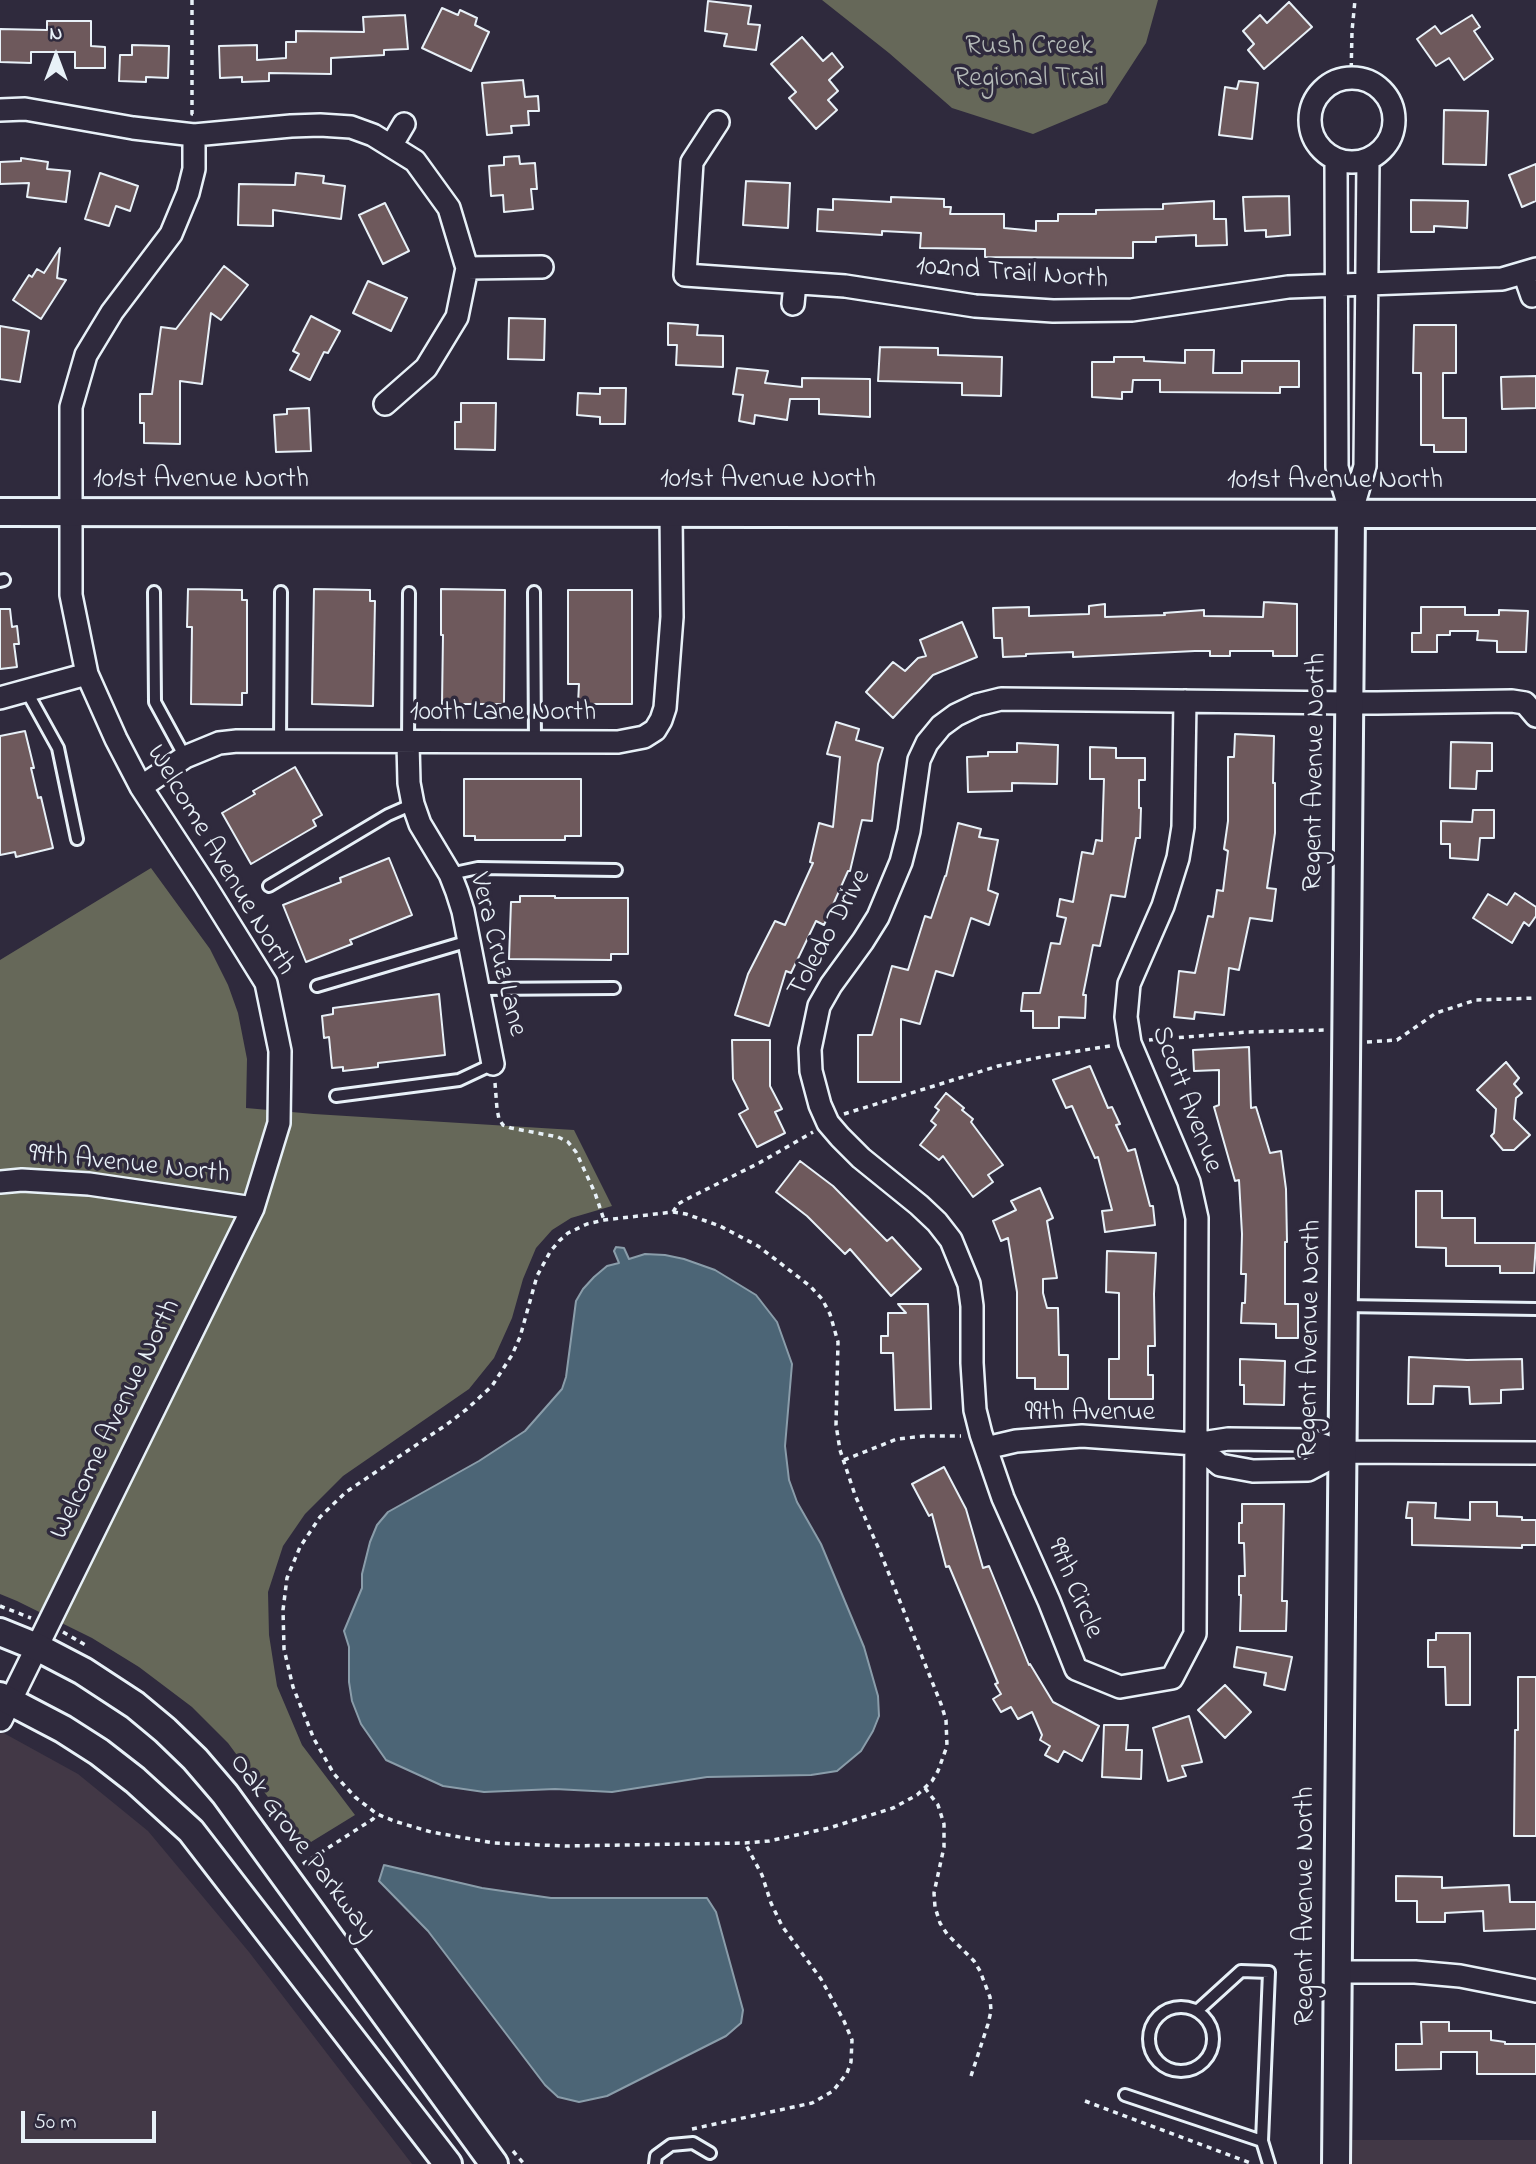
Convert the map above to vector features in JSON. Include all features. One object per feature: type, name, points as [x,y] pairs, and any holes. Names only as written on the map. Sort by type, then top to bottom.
[{"type":"street","points":[[1351,78],[1368,80],[1382,89],[1392,104],[1395,120],[1392,137],[1382,151],[1368,160],[1352,163],[1336,160],[1322,151],[1312,137],[1309,121],[1312,104],[1321,90],[1335,81],[1351,78]]},
{"type":"street","points":[[0,110],[25,109],[133,128],[193,124],[351,127],[373,135],[415,160],[449,208],[467,268],[457,317],[426,368],[385,404]]},
{"type":"street","name":"102nd Trail North","points":[[718,122],[692,162],[685,275],[794,294],[845,286],[975,306],[1053,311],[1132,310],[1288,287],[1502,279],[1530,271]]},
{"type":"street","name":"Welcome Avenue North","points":[[4,1705],[37,1647],[253,1208],[279,1123],[280,1051],[265,983],[141,787],[116,739],[88,674],[71,595],[71,407],[86,355],[112,312],[171,234],[188,193],[194,169],[193,124]]},
{"type":"street","points":[[391,146],[404,124]]},
{"type":"street","name":"Regent Avenue North","points":[[1336,160],[1337,467],[1351,514]]},
{"type":"street","name":"Regent Avenue North","points":[[1336,2164],[1351,514],[1365,466],[1368,160]]},
{"type":"street","points":[[467,268],[542,267]]},
{"type":"street","points":[[1530,271],[1532,296]]},
{"type":"street","name":"101st Avenue North","points":[[0,512],[1536,514]]},
{"type":"street","name":"100th Lane North","points":[[141,787],[185,757],[219,743],[237,741],[534,742],[632,740],[644,737],[655,730],[665,708],[672,617],[671,512]]},
{"type":"street","points":[[0,698],[88,674]]},
{"type":"street","name":"Toledo Drive","points":[[983,1441],[972,1386],[972,1306],[969,1284],[951,1240],[937,1222],[861,1158],[828,1123],[820,1105],[811,1070],[810,1049],[819,1006],[873,925],[901,862],[909,831],[919,760],[927,743],[941,726],[956,715],[976,705],[1001,699],[1512,701],[1525,703],[1536,716]]},
{"type":"street","name":"Scott Avenue","points":[[1185,701],[1183,827],[1178,858],[1163,906],[1129,985],[1126,1017],[1130,1043],[1189,1182],[1197,1218],[1195,1444]]},
{"type":"street","name":"Vera Cruz Lane","points":[[408,743],[409,783],[413,804],[420,824],[450,874],[463,911],[493,1064]]},
{"type":"street","name":"99th Avenue North","points":[[0,1182],[22,1180],[89,1184],[253,1208]]},
{"type":"street","name":"99th Avenue","points":[[983,1441],[1082,1436],[1195,1444],[1228,1439],[1309,1440],[1342,1452]]},
{"type":"street","name":"99th Circle","points":[[983,1441],[1003,1499],[1049,1601],[1076,1670],[1120,1688],[1172,1678],[1195,1634],[1195,1444]]},
{"type":"street","name":"99th Avenue","points":[[1195,1444],[1220,1465],[1253,1471],[1308,1470],[1342,1452]]},
{"type":"street","points":[[1342,1452],[1536,1453]]},
{"type":"street","name":"Oak Grove Parkway","points":[[0,1632],[37,1647],[83,1671],[135,1705],[165,1730],[218,1785],[494,2164]]},
{"type":"street","points":[[4,1705],[63,1729],[99,1752],[135,1780],[191,1831],[448,2164]]},
{"type":"street","points":[[1338,1972],[1415,1972],[1460,1976],[1536,1991]]},
{"type":"lane","points":[[154,592],[155,702],[185,757]]},
{"type":"lane","points":[[280,741],[281,592]]},
{"type":"lane","points":[[534,592],[534,742]]},
{"type":"lane","points":[[408,743],[409,593]]},
{"type":"lane","points":[[27,692],[58,748],[77,839]]},
{"type":"lane","points":[[269,886],[388,815],[413,804]]},
{"type":"lane","points":[[450,874],[478,868],[616,870]]},
{"type":"lane","points":[[317,986],[469,941]]},
{"type":"lane","points":[[479,989],[614,988]]},
{"type":"lane","points":[[336,1096],[459,1080],[493,1064]]},
{"type":"lane","points":[[1343,1306],[1536,1309]]},
{"type":"lane","points":[[1197,2011],[1241,1971],[1269,1972],[1262,2141],[1269,2164]]},
{"type":"lane","points":[[1187,2007],[1197,2011],[1205,2017],[1213,2035],[1209,2055],[1193,2068],[1171,2069],[1154,2056],[1150,2046],[1149,2035],[1153,2024],[1159,2015],[1168,2010],[1187,2007]]},
{"type":"lane","points":[[1125,2095],[1262,2141]]},
{"type":"lane","points":[[655,2164],[656,2156],[671,2145],[693,2143],[710,2153]]},
{"type":"path","points":[[192,0],[193,124]]},
{"type":"path","points":[[1351,78],[1355,0]]},
{"type":"path","points":[[1142,1041],[1248,1032],[1397,1041],[1436,1013],[1476,1000],[1536,998]]},
{"type":"path","points":[[839,1116],[998,1066],[1116,1045]]},
{"type":"path","points":[[493,1064],[499,1119],[503,1125],[558,1137],[568,1142],[585,1170],[604,1220]]},
{"type":"path","points":[[673,1212],[685,1200],[817,1130]]},
{"type":"path","points":[[673,1212],[720,1226],[758,1246],[794,1273],[822,1299],[833,1321],[838,1342],[836,1425],[844,1461],[855,1495],[935,1686],[946,1720],[947,1746],[938,1772],[925,1788],[893,1808],[861,1820],[800,1835],[745,1843],[565,1846],[495,1843],[430,1832],[377,1814],[355,1797],[334,1774],[314,1739],[293,1688],[284,1649],[283,1611],[284,1594],[292,1563],[308,1532],[332,1504],[362,1480],[446,1425],[492,1386],[516,1346],[537,1276],[559,1241],[577,1228],[604,1220],[673,1212]]},
{"type":"path","points":[[844,1461],[897,1439],[983,1441]]},
{"type":"path","points":[[0,1606],[18,1612]]},
{"type":"path","points":[[925,1788],[937,1805],[944,1824],[944,1847],[934,1893],[934,1907],[947,1934],[974,1961],[989,1997],[988,2024],[971,2076]]},
{"type":"path","points":[[303,1864],[377,1814]]},
{"type":"path","points":[[687,2130],[812,2103],[833,2091],[847,2073],[851,2062],[852,2040],[844,2021],[821,1979],[782,1926],[762,1875],[745,1843]]},
{"type":"path","points":[[1085,2101],[1253,2164]]},
{"type":"shaded area","points":[[0,1731],[78,1774],[148,1831],[249,1952],[412,2164],[0,2164]]},
{"type":"shaded area","points":[[1351,2140],[1536,2140],[1536,2164],[1350,2164]]},
{"type":"green space","name":"Rush Creek Regional Trail","points":[[822,0],[1158,0],[1146,43],[1107,103],[1033,134],[952,108]]},
{"type":"green space","points":[[151,868],[210,949],[228,985],[238,1013],[247,1059],[246,1108],[574,1130],[612,1206],[571,1218],[552,1230],[536,1248],[523,1279],[512,1318],[494,1358],[469,1389],[343,1476],[305,1514],[283,1546],[268,1592],[269,1635],[277,1686],[302,1745],[355,1815],[311,1842],[299,1839],[228,1743],[192,1707],[139,1667],[92,1638],[0,1594],[0,960]]},
{"type":"water","points":[[616,1247],[624,1248],[629,1259],[645,1254],[665,1255],[715,1270],[756,1295],[777,1322],[792,1364],[785,1446],[789,1480],[797,1502],[821,1544],[864,1647],[878,1696],[879,1716],[873,1731],[861,1751],[837,1771],[811,1775],[707,1777],[612,1792],[555,1789],[484,1792],[443,1786],[386,1760],[361,1724],[352,1701],[349,1647],[344,1631],[362,1588],[362,1574],[377,1525],[388,1512],[479,1461],[525,1431],[562,1389],[576,1301],[594,1277],[607,1266],[619,1263],[614,1251]]},
{"type":"water","points":[[384,1865],[482,1888],[551,1898],[707,1898],[716,1912],[743,2010],[741,2023],[726,2036],[607,2096],[579,2102],[558,2097],[545,2085],[428,1931],[379,1881]]},
{"type":"building","points":[[708,1],[751,6],[748,24],[760,25],[756,50],[724,46],[727,34],[705,31]]},
{"type":"building","points":[[1289,2],[1312,27],[1264,69],[1248,50],[1254,44],[1243,31],[1260,15],[1267,23]]},
{"type":"building","points":[[442,8],[458,15],[460,10],[477,18],[475,25],[489,32],[471,71],[422,48]]},
{"type":"building","points":[[405,15],[408,49],[384,50],[384,55],[331,58],[331,74],[269,73],[269,81],[242,82],[242,77],[220,78],[219,46],[257,45],[257,60],[286,58],[286,42],[296,42],[296,31],[364,32],[363,17]]},
{"type":"building","points":[[1472,15],[1480,27],[1474,31],[1493,59],[1464,80],[1449,58],[1436,66],[1417,39],[1435,26],[1441,34]]},
{"type":"building","points":[[47,21],[91,21],[91,46],[105,47],[105,68],[75,68],[75,52],[31,52],[31,63],[0,62],[0,29],[47,30]]},
{"type":"building","points":[[802,37],[823,61],[832,53],[843,67],[829,80],[838,91],[828,100],[837,110],[816,129],[789,98],[796,92],[771,64]]},
{"type":"building","points":[[132,45],[169,46],[168,78],[146,77],[146,82],[119,81],[120,55],[132,55]]},
{"type":"building","points":[[523,80],[525,97],[538,96],[539,111],[528,111],[529,125],[511,126],[512,133],[487,135],[482,83]]},
{"type":"building","points":[[1239,81],[1258,83],[1252,139],[1219,135],[1225,87],[1237,89]]},
{"type":"building","points":[[1444,110],[1488,111],[1486,165],[1443,164]]},
{"type":"building","points":[[519,156],[520,164],[535,163],[537,189],[531,189],[533,209],[504,212],[503,195],[491,196],[489,166],[504,165],[504,157]]},
{"type":"building","points":[[21,158],[48,162],[47,169],[70,171],[66,202],[27,197],[29,183],[0,184],[0,162],[21,161]]},
{"type":"building","points":[[1536,164],[1536,201],[1522,207],[1509,175]]},
{"type":"building","points":[[100,173],[138,186],[130,211],[116,206],[109,226],[85,219]]},
{"type":"building","points":[[296,173],[324,176],[323,183],[345,186],[341,219],[273,210],[273,226],[238,225],[239,184],[295,185]]},
{"type":"building","points":[[746,181],[790,183],[788,228],[743,225]]},
{"type":"building","points":[[1289,196],[1290,235],[1266,237],[1266,230],[1245,231],[1243,197]]},
{"type":"building","points":[[891,197],[944,199],[944,207],[951,207],[950,214],[1004,214],[1004,228],[1036,231],[1036,221],[1058,221],[1058,214],[1096,214],[1096,210],[1163,209],[1163,204],[1214,201],[1214,219],[1226,219],[1227,245],[1196,246],[1196,235],[1156,237],[1156,242],[1133,242],[1133,258],[985,257],[985,249],[920,248],[921,233],[882,231],[882,235],[817,231],[818,209],[833,210],[833,199],[891,202]]},
{"type":"building","points":[[1411,200],[1468,201],[1467,228],[1434,226],[1434,232],[1411,232]]},
{"type":"building","points":[[385,203],[409,251],[383,264],[359,215]]},
{"type":"building","points":[[60,248],[57,278],[66,280],[41,319],[13,300],[29,275],[32,277],[37,269],[44,273]]},
{"type":"building","points":[[224,266],[248,285],[221,320],[211,313],[202,384],[180,381],[180,444],[144,443],[144,423],[140,423],[140,394],[152,394],[161,327],[176,329]]},
{"type":"building","points":[[368,281],[407,298],[391,331],[353,313]]},
{"type":"building","points":[[311,316],[340,331],[328,353],[324,352],[310,380],[290,370],[299,354],[293,351]]},
{"type":"building","points":[[509,318],[545,319],[544,360],[508,359]]},
{"type":"building","points":[[668,323],[698,325],[697,335],[723,336],[723,367],[676,365],[677,345],[668,345]]},
{"type":"building","points":[[1414,325],[1456,325],[1456,373],[1443,373],[1443,418],[1466,418],[1466,452],[1434,452],[1434,445],[1421,445],[1421,373],[1413,373]]},
{"type":"building","points":[[0,326],[29,331],[20,382],[0,379]]},
{"type":"building","points":[[880,347],[938,348],[938,355],[1002,357],[1001,396],[962,395],[962,383],[878,381]]},
{"type":"building","points":[[1185,350],[1214,350],[1213,373],[1242,373],[1242,361],[1299,361],[1299,387],[1280,387],[1280,393],[1160,392],[1160,380],[1133,380],[1132,392],[1122,392],[1122,399],[1092,397],[1092,362],[1114,362],[1114,357],[1144,357],[1144,361],[1185,363]]},
{"type":"building","points":[[737,368],[768,371],[765,383],[802,387],[802,378],[870,379],[870,417],[819,414],[819,399],[790,399],[787,420],[755,415],[754,424],[739,421],[743,395],[733,394]]},
{"type":"building","points":[[1536,376],[1536,408],[1502,409],[1501,377]]},
{"type":"building","points":[[600,388],[626,388],[625,424],[600,424],[600,417],[577,415],[578,393],[600,394]]},
{"type":"building","points":[[461,403],[496,403],[495,450],[455,449],[455,422],[461,422]]},
{"type":"building","points":[[309,408],[311,451],[276,452],[274,415],[287,414],[287,409]]},
{"type":"building","points":[[188,589],[242,590],[242,600],[247,600],[247,693],[242,693],[242,705],[191,704],[192,627],[187,627]]},
{"type":"building","points":[[314,589],[370,590],[370,601],[375,601],[373,706],[312,704]]},
{"type":"building","points":[[441,589],[505,590],[504,704],[442,704]]},
{"type":"building","points":[[568,590],[632,590],[632,704],[578,704],[579,684],[568,684]]},
{"type":"building","points":[[1264,602],[1297,604],[1297,656],[1273,656],[1273,651],[1230,651],[1230,656],[1210,656],[1210,651],[1195,651],[1073,657],[1073,652],[1003,657],[1002,638],[994,638],[993,608],[1029,607],[1029,616],[1089,614],[1089,606],[1105,604],[1105,617],[1165,615],[1164,613],[1204,610],[1204,616],[1263,617]]},
{"type":"building","points":[[1421,607],[1465,607],[1465,615],[1499,615],[1499,610],[1528,611],[1526,652],[1497,652],[1497,641],[1477,640],[1478,631],[1450,631],[1450,635],[1437,635],[1437,652],[1412,652],[1412,633],[1421,633]]},
{"type":"building","points":[[0,609],[10,609],[12,627],[17,626],[19,644],[14,644],[17,667],[0,669]]},
{"type":"building","points":[[962,622],[977,657],[933,675],[893,718],[866,692],[893,662],[905,671],[918,658],[926,656],[920,640]]},
{"type":"building","points":[[836,722],[859,729],[856,740],[883,748],[878,764],[872,821],[862,820],[850,871],[824,925],[816,921],[791,973],[786,971],[769,1026],[735,1015],[748,974],[775,921],[785,925],[813,863],[810,862],[819,823],[833,827],[840,757],[827,754]]},
{"type":"building","points":[[25,731],[38,798],[41,797],[53,848],[16,857],[15,852],[0,855],[0,736]]},
{"type":"building","points":[[1235,734],[1274,736],[1275,833],[1267,888],[1276,889],[1272,921],[1250,918],[1239,970],[1229,968],[1224,1015],[1195,1012],[1194,1019],[1174,1017],[1179,971],[1195,973],[1208,916],[1213,917],[1217,890],[1223,891],[1228,851],[1224,849],[1228,821],[1228,757],[1234,757]]},
{"type":"building","points":[[1451,742],[1492,743],[1492,771],[1477,771],[1476,789],[1450,788]]},
{"type":"building","points":[[1017,743],[1058,745],[1057,784],[1012,783],[1012,791],[968,792],[967,757],[988,756],[988,752],[1017,752]]},
{"type":"building","points":[[1090,747],[1116,748],[1116,758],[1145,758],[1145,780],[1139,780],[1140,838],[1136,838],[1125,897],[1111,895],[1100,946],[1093,945],[1083,995],[1086,995],[1085,1018],[1059,1017],[1059,1028],[1033,1028],[1033,1011],[1021,1011],[1023,993],[1040,993],[1051,943],[1060,944],[1066,918],[1057,916],[1060,899],[1073,902],[1082,852],[1093,854],[1096,840],[1102,841],[1104,779],[1090,779]]},
{"type":"building","points":[[295,767],[322,815],[313,820],[316,826],[251,864],[222,813]]},
{"type":"building","points":[[464,779],[581,779],[581,836],[565,836],[565,840],[475,840],[475,836],[464,836]]},
{"type":"building","points":[[1473,810],[1494,810],[1494,838],[1480,838],[1478,860],[1450,858],[1450,844],[1441,844],[1441,821],[1472,822]]},
{"type":"building","points":[[958,823],[981,829],[979,837],[998,840],[988,890],[998,894],[989,925],[971,918],[953,976],[936,971],[920,1024],[901,1019],[901,1082],[858,1082],[858,1035],[872,1035],[892,966],[908,970],[925,916],[931,918],[946,876]]},
{"type":"building","points":[[389,858],[412,915],[350,940],[352,944],[306,962],[283,905],[341,882],[340,878]]},
{"type":"building","points":[[1515,893],[1536,907],[1536,916],[1529,926],[1524,922],[1512,943],[1473,918],[1488,894],[1507,905]]},
{"type":"building","points":[[520,896],[628,898],[628,954],[611,954],[611,960],[509,959],[511,902],[520,902]]},
{"type":"building","points":[[439,994],[445,1055],[378,1063],[378,1067],[343,1071],[343,1067],[332,1068],[329,1037],[324,1038],[322,1016],[333,1014],[333,1008]]},
{"type":"building","points":[[732,1040],[770,1040],[770,1086],[782,1109],[775,1112],[785,1133],[757,1147],[739,1114],[748,1109],[733,1079]]},
{"type":"building","points":[[1249,1047],[1251,1108],[1256,1107],[1270,1153],[1281,1151],[1286,1189],[1285,1304],[1298,1304],[1298,1338],[1276,1338],[1276,1324],[1241,1323],[1246,1274],[1241,1274],[1239,1180],[1235,1181],[1214,1107],[1219,1105],[1219,1070],[1194,1071],[1193,1050]]},
{"type":"building","points":[[1506,1062],[1519,1078],[1514,1084],[1522,1093],[1516,1098],[1514,1119],[1530,1135],[1514,1150],[1503,1150],[1491,1136],[1494,1133],[1496,1109],[1477,1090]]},
{"type":"building","points":[[1090,1066],[1108,1108],[1112,1107],[1120,1124],[1116,1125],[1128,1151],[1135,1149],[1150,1206],[1153,1206],[1155,1225],[1105,1232],[1102,1211],[1112,1210],[1098,1157],[1095,1158],[1072,1106],[1066,1108],[1053,1080]]},
{"type":"building","points":[[946,1093],[973,1119],[971,1122],[1003,1165],[988,1175],[993,1182],[973,1197],[943,1156],[939,1160],[920,1145],[936,1125],[931,1121],[939,1110],[935,1107]]},
{"type":"building","points":[[800,1161],[833,1186],[887,1241],[892,1237],[921,1269],[891,1296],[850,1249],[845,1254],[807,1216],[776,1192]]},
{"type":"building","points":[[1040,1188],[1053,1218],[1047,1221],[1057,1278],[1043,1279],[1043,1293],[1047,1308],[1058,1308],[1059,1355],[1068,1355],[1068,1389],[1035,1389],[1035,1378],[1017,1378],[1017,1292],[1008,1238],[1001,1241],[993,1221],[1016,1210],[1011,1201]]},
{"type":"building","points":[[1416,1191],[1442,1191],[1442,1218],[1475,1218],[1475,1243],[1536,1243],[1534,1273],[1500,1273],[1500,1266],[1446,1266],[1446,1248],[1416,1247]]},
{"type":"building","points":[[1107,1251],[1156,1253],[1155,1346],[1148,1346],[1148,1375],[1153,1375],[1153,1399],[1109,1399],[1109,1359],[1119,1359],[1119,1293],[1106,1292]]},
{"type":"building","points":[[898,1304],[928,1304],[931,1409],[895,1410],[893,1353],[881,1353],[881,1336],[888,1336],[888,1313],[906,1313]]},
{"type":"building","points":[[1409,1357],[1522,1359],[1523,1389],[1501,1390],[1501,1403],[1470,1404],[1469,1387],[1434,1386],[1433,1404],[1408,1404]]},
{"type":"building","points":[[1240,1359],[1285,1361],[1284,1405],[1244,1404],[1244,1385],[1240,1385]]},
{"type":"building","points":[[944,1467],[966,1509],[983,1568],[989,1566],[1029,1665],[1053,1702],[1099,1726],[1082,1761],[1064,1751],[1058,1762],[1045,1755],[1050,1746],[1040,1740],[1042,1735],[1032,1712],[1018,1719],[1011,1707],[1001,1712],[993,1699],[1001,1694],[995,1684],[998,1683],[949,1566],[946,1567],[932,1514],[929,1516],[912,1484]]},
{"type":"building","points":[[1408,1502],[1436,1503],[1435,1518],[1470,1520],[1470,1502],[1497,1502],[1497,1516],[1536,1520],[1536,1545],[1522,1545],[1522,1548],[1412,1545],[1412,1518],[1406,1518]]},
{"type":"building","points":[[1242,1504],[1284,1504],[1282,1601],[1287,1601],[1286,1631],[1240,1631],[1239,1576],[1245,1576],[1244,1543],[1239,1543]]},
{"type":"building","points":[[1436,1633],[1470,1633],[1470,1705],[1446,1705],[1445,1667],[1428,1667],[1428,1640],[1436,1640]]},
{"type":"building","points":[[1237,1647],[1292,1657],[1285,1690],[1264,1685],[1266,1673],[1234,1667]]},
{"type":"building","points":[[1518,1677],[1536,1677],[1536,1836],[1514,1836]]},
{"type":"building","points":[[1225,1685],[1251,1712],[1225,1738],[1198,1710]]},
{"type":"building","points":[[1189,1716],[1202,1762],[1182,1766],[1186,1776],[1168,1781],[1153,1728]]},
{"type":"building","points":[[1104,1725],[1128,1725],[1126,1750],[1142,1750],[1141,1779],[1102,1777]]},
{"type":"building","points":[[1396,1876],[1442,1877],[1442,1888],[1509,1885],[1510,1902],[1536,1902],[1536,1929],[1484,1931],[1483,1911],[1445,1913],[1445,1922],[1417,1922],[1417,1901],[1396,1901]]},
{"type":"building","points":[[1421,2022],[1449,2022],[1449,2031],[1491,2031],[1491,2040],[1505,2044],[1536,2044],[1536,2074],[1477,2074],[1477,2052],[1441,2052],[1441,2069],[1396,2070],[1396,2044],[1422,2044]]}]
